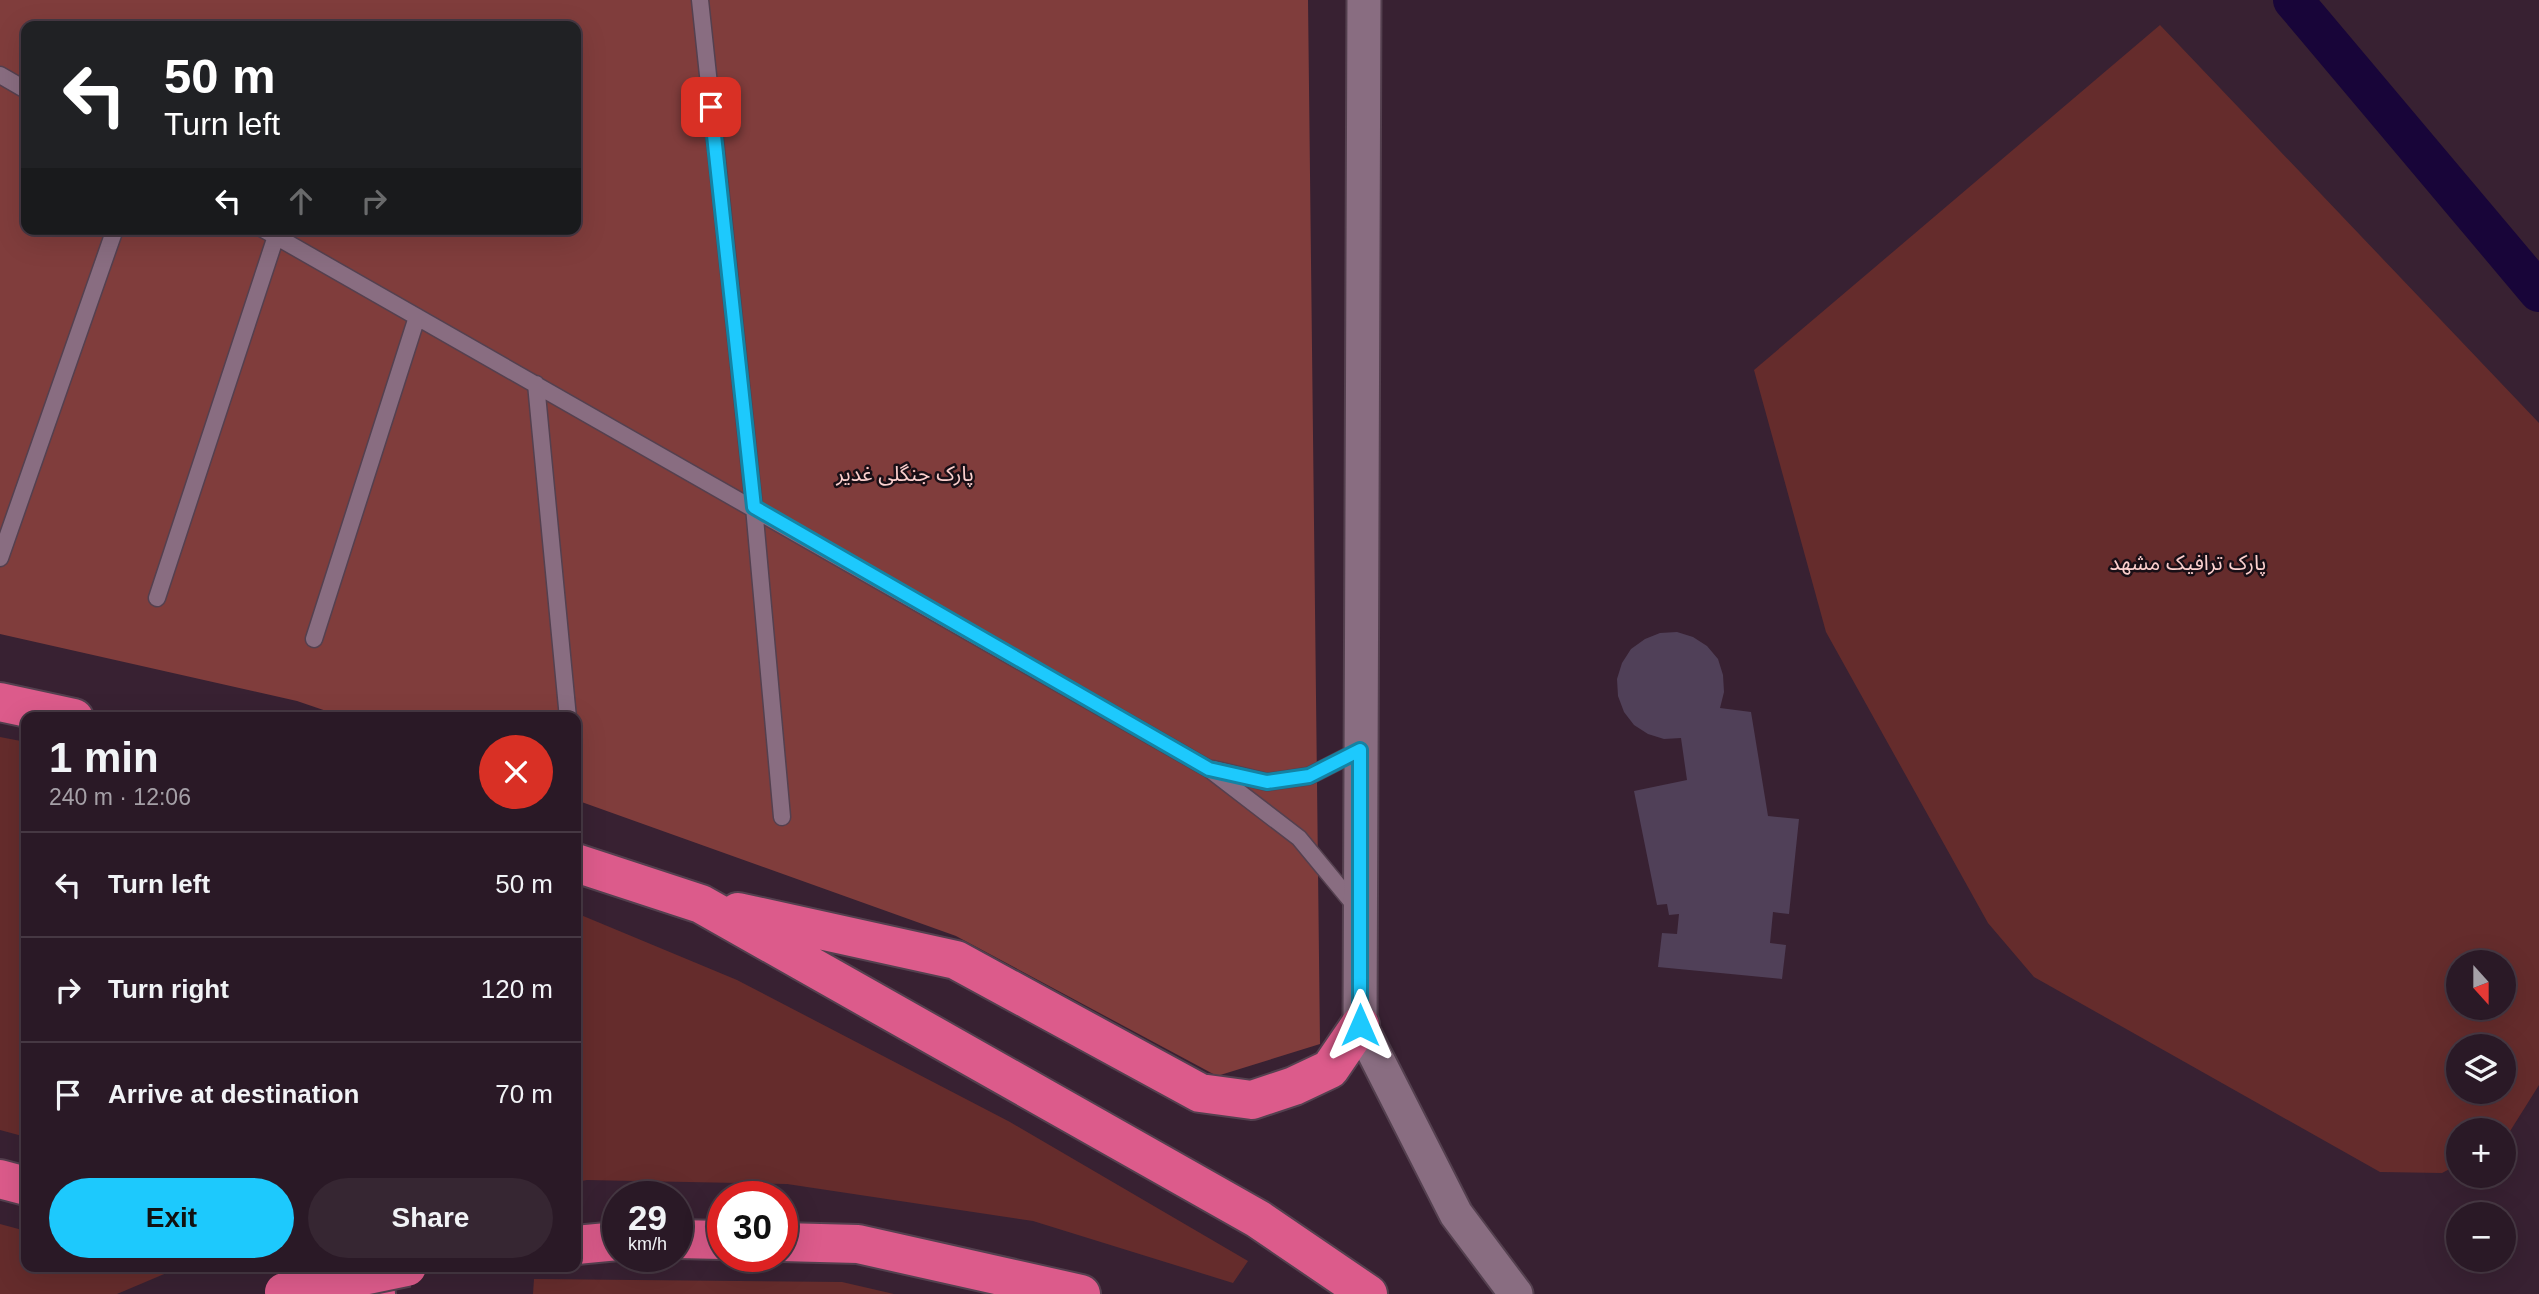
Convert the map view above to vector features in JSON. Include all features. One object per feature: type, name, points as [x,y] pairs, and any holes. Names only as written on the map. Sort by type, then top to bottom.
[{"type":"highway","points":[[0,702],[46,712]]},
{"type":"highway","points":[[581,865],[701,904],[956,960],[1200,1093],[1252,1100],[1294,1086],[1331,1069],[1360,1025]]},
{"type":"highway","points":[[701,904],[1258,1219],[1368,1294]]},
{"type":"highway","points":[[0,1179],[21,1185]]},
{"type":"highway","points":[[798,1242],[858,1244],[1082,1294]]},
{"type":"highway","points":[[581,1245],[602,1243]]},
{"type":"highway","points":[[289,1284],[372,1272]]},
{"type":"highway","points":[[289,1284],[376,1294]]},
{"type":"street","points":[[1364,0],[1360,1025],[1457,1214],[1516,1294]]},
{"type":"lane","points":[[700,0],[754,507],[782,817]]},
{"type":"lane","points":[[0,75],[21,87]]},
{"type":"lane","points":[[0,558],[113,235]]},
{"type":"lane","points":[[157,598],[268,235]]},
{"type":"lane","points":[[273,235],[754,507],[1209,769],[1299,838],[1360,912]]},
{"type":"lane","points":[[314,639],[417,317]]},
{"type":"lane","points":[[536,384],[567,712]]},
{"type":"lane","points":[[1209,769],[1267,782],[1309,776],[1360,750]]},
{"type":"green space","name":"پارک جنگلی غدیر","points":[[0,0],[1308,0],[1320,1044],[1217,1076],[956,936],[581,802],[581,712],[329,712],[297,701],[0,634]]},
{"type":"green space","name":"پارک ترافیک مشهد","points":[[2160,25],[2539,423],[2539,1085],[2516,1122],[2516,1118],[2446,1118],[2446,1171],[2380,1172],[2034,977],[1988,923],[1826,632],[1754,370]]},
{"type":"green space","points":[[0,737],[21,741],[21,1136],[0,1130]]},
{"type":"green space","points":[[581,915],[737,980],[1010,1122],[1248,1261],[1233,1283],[1033,1221],[798,1186],[798,1181],[581,1181]]},
{"type":"green space","points":[[0,1224],[21,1230],[21,1272],[169,1272],[117,1294],[0,1294]]},
{"type":"green space","points":[[534,1279],[842,1282],[894,1294],[533,1294]]},
{"type":"building","points":[[1677,632],[1693,637],[1707,646],[1718,659],[1724,692],[1720,708],[1751,712],[1768,816],[1799,819],[1789,914],[1773,912],[1770,943],[1786,945],[1782,979],[1658,967],[1662,933],[1677,934],[1679,914],[1669,915],[1667,904],[1657,905],[1634,791],[1687,780],[1681,738],[1664,739],[1648,734],[1634,725],[1624,712],[1618,696],[1617,679],[1622,663],[1631,649],[1660,633]]},
{"type":"waterway","points":[[2293,0],[2539,292]]},
{"type":"route","points":[[711,107],[754,507],[1209,769],[1267,782],[1309,776],[1360,750],[1360,1025]]}]
